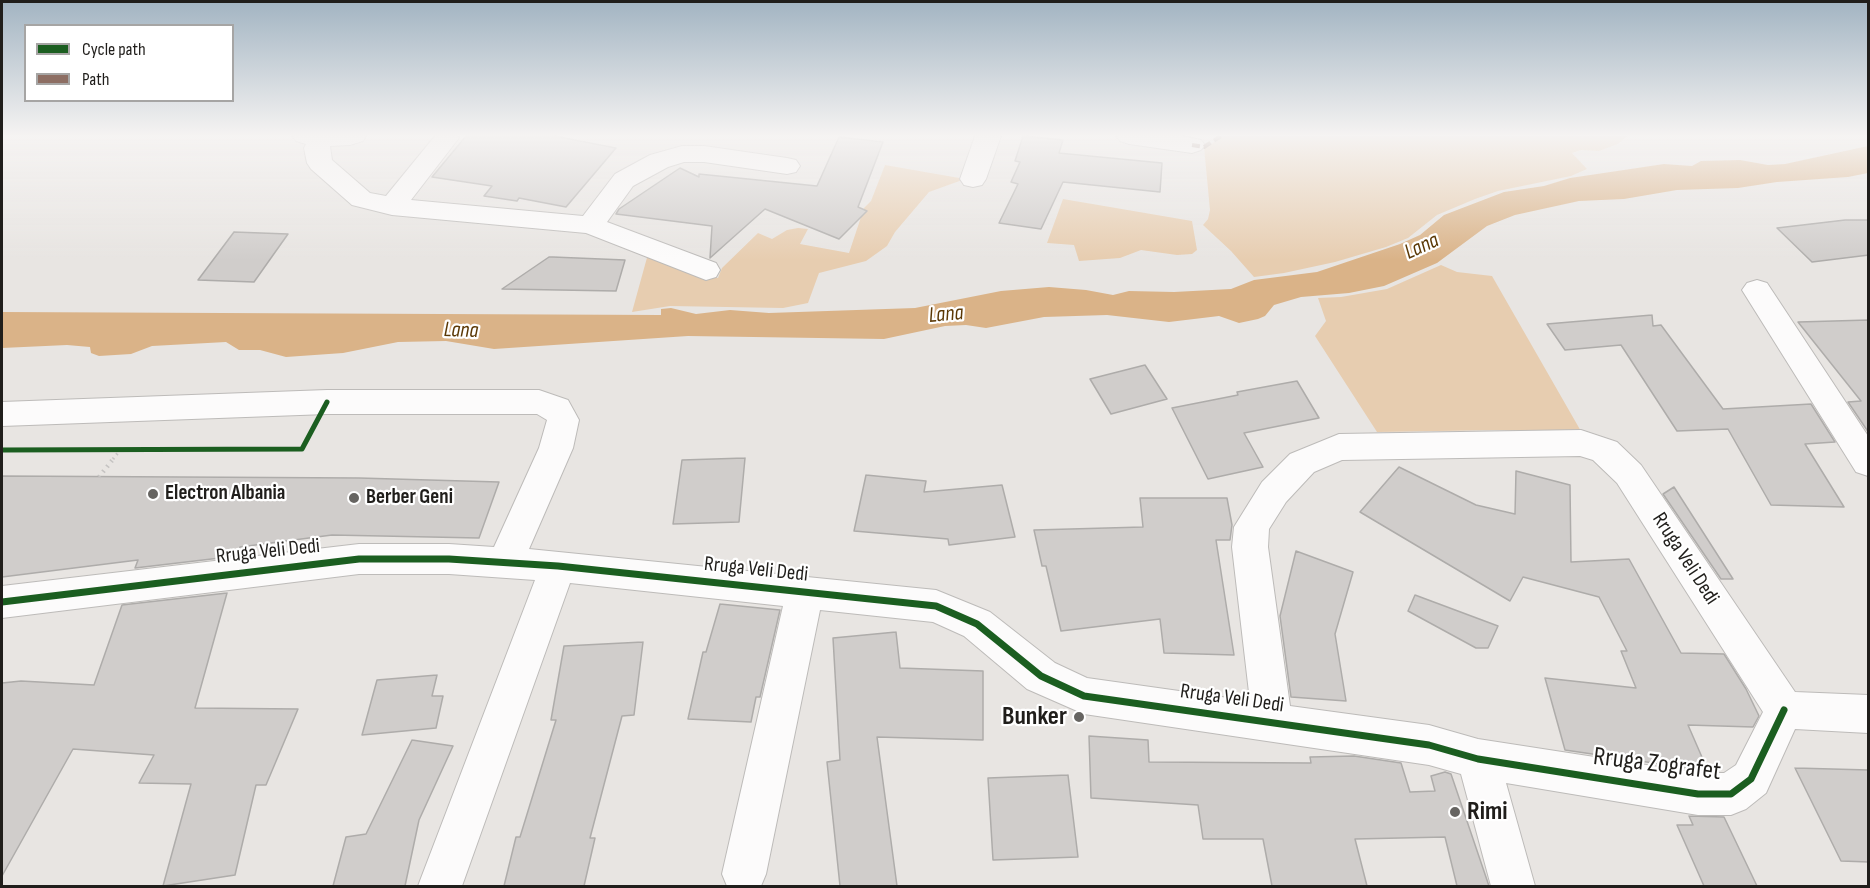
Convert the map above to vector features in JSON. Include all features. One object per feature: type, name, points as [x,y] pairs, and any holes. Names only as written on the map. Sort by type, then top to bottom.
[{"type":"street","points":[[336,177],[361,199],[392,206],[590,225],[706,270]]},
{"type":"street","points":[[392,206],[415,177]]},
{"type":"street","points":[[590,225],[624,180],[629,177]]},
{"type":"street","points":[[1757,290],[1869,463]]},
{"type":"street","points":[[2,414],[327,402],[539,402],[557,409],[563,420],[556,448],[505,562]]},
{"type":"street","name":"Rruga Veli Dedi","points":[[1272,721],[1250,547],[1252,527],[1274,492],[1302,463],[1339,447],[1581,443],[1605,451],[1629,474],[1785,710]]},
{"type":"street","name":"Rruga Veli Dedi","points":[[2,602],[359,559],[505,562],[805,591],[936,606],[977,624],[1041,676],[1084,696],[1429,745],[1478,759]]},
{"type":"street","points":[[440,886],[558,566]]},
{"type":"street","points":[[744,874],[805,591]]},
{"type":"street","points":[[1785,710],[1869,714]]},
{"type":"street","name":"Rruga Zografet","points":[[1478,759],[1698,795],[1731,794],[1751,779],[1785,710]]},
{"type":"street","points":[[1478,759],[1513,886]]},
{"type":"path","points":[[2,450],[302,449],[327,402]]},
{"type":"path","points":[[99,477],[122,448]]},
{"type":"shaded area","points":[[880,177],[965,179],[929,192],[895,232],[887,246],[866,261],[819,273],[808,303],[783,308],[670,306],[632,312],[648,254],[718,278],[722,268],[758,233],[772,239],[787,230],[798,228],[808,229],[800,244],[849,253],[864,208],[871,201]]},
{"type":"shaded area","points":[[1207,177],[1564,177],[1498,191],[1475,199],[1437,215],[1408,238],[1386,247],[1335,262],[1254,277],[1203,225],[1208,219],[1210,210]]},
{"type":"shaded area","points":[[1063,199],[1192,221],[1197,250],[1192,254],[1177,255],[1141,250],[1120,258],[1079,261],[1074,245],[1047,243]]},
{"type":"shaded area","points":[[1441,265],[1457,272],[1492,276],[1582,433],[1498,430],[1377,432],[1315,336],[1326,321],[1318,298],[1341,297],[1387,289]]},
{"type":"water","name":"Lana","points":[[1842,177],[1777,182],[1738,188],[1677,190],[1624,199],[1579,201],[1515,215],[1487,226],[1437,263],[1384,286],[1349,293],[1301,297],[1274,305],[1265,316],[1258,319],[1239,323],[1219,316],[1169,322],[1107,315],[1044,317],[986,328],[966,325],[945,326],[884,339],[688,336],[494,349],[446,341],[398,342],[343,353],[286,357],[260,350],[239,350],[226,342],[152,346],[131,354],[99,356],[91,353],[90,347],[67,345],[2,348],[2,312],[661,315],[661,309],[671,308],[696,314],[730,310],[769,313],[915,308],[1001,291],[1049,287],[1113,295],[1129,291],[1174,292],[1231,289],[1254,280],[1317,272],[1400,244],[1420,235],[1444,215],[1504,192],[1544,186],[1570,178]]},
{"type":"building","points":[[435,177],[591,177],[566,207],[519,198],[517,201],[484,196],[492,186]]},
{"type":"building","points":[[666,177],[733,177],[817,186],[821,177],[869,177],[858,207],[867,211],[839,239],[765,209],[710,258],[712,226],[616,214],[619,209]]},
{"type":"building","points":[[1013,177],[1161,177],[1160,192],[1063,182],[1041,229],[999,223],[1018,184],[1011,182]]},
{"type":"building","points":[[1845,220],[1869,220],[1869,255],[1812,262],[1777,228]]},
{"type":"building","points":[[234,232],[288,234],[254,282],[198,280]]},
{"type":"building","points":[[549,257],[625,260],[616,291],[502,289]]},
{"type":"building","points":[[1652,315],[1653,326],[1661,325],[1723,409],[1811,404],[1835,442],[1805,444],[1844,507],[1771,505],[1728,429],[1677,431],[1621,345],[1565,350],[1547,324]]},
{"type":"building","points":[[1869,320],[1869,433],[1848,402],[1861,401],[1798,322]]},
{"type":"building","points":[[1145,365],[1167,399],[1111,414],[1090,379]]},
{"type":"building","points":[[1297,381],[1319,418],[1244,433],[1263,467],[1208,479],[1172,408],[1238,395],[1237,392]]},
{"type":"building","points":[[745,458],[739,522],[673,524],[682,460]]},
{"type":"building","points":[[1399,467],[1476,505],[1515,514],[1516,471],[1570,485],[1571,562],[1629,559],[1681,653],[1724,654],[1746,689],[1759,716],[1753,727],[1688,725],[1708,771],[1565,750],[1545,678],[1636,688],[1621,651],[1627,651],[1599,597],[1523,577],[1510,601],[1360,512]]},
{"type":"building","points":[[866,475],[926,481],[924,492],[1002,485],[1015,537],[949,545],[948,539],[854,531]]},
{"type":"building","points":[[2,476],[359,478],[499,482],[479,538],[332,535],[240,547],[237,556],[135,568],[138,560],[2,577]]},
{"type":"building","points":[[1674,487],[1733,579],[1721,579],[1663,494]]},
{"type":"building","points":[[1140,498],[1227,498],[1232,525],[1230,540],[1216,540],[1234,655],[1164,653],[1160,619],[1061,631],[1046,566],[1042,566],[1034,530],[1143,527]]},
{"type":"building","points":[[1296,551],[1353,572],[1335,634],[1346,701],[1291,697],[1280,616]]},
{"type":"building","points":[[227,593],[195,708],[298,709],[266,785],[256,785],[235,875],[163,886],[191,784],[139,783],[154,755],[73,749],[2,876],[2,683],[21,681],[94,685],[122,605]]},
{"type":"building","points":[[1415,595],[1498,626],[1488,648],[1476,648],[1408,611]]},
{"type":"building","points":[[720,604],[780,610],[760,697],[756,697],[751,722],[688,719],[703,652],[706,652]]},
{"type":"building","points":[[896,632],[900,668],[983,671],[983,740],[877,737],[897,886],[840,886],[827,762],[840,760],[833,638]]},
{"type":"building","points":[[643,642],[634,715],[622,716],[590,838],[595,838],[584,886],[504,886],[516,837],[520,837],[556,720],[551,720],[564,646]]},
{"type":"building","points":[[437,675],[432,696],[443,696],[436,728],[362,735],[377,680]]},
{"type":"building","points":[[1089,736],[1148,740],[1149,762],[1311,763],[1310,757],[1354,756],[1401,763],[1410,792],[1435,791],[1431,776],[1445,772],[1451,774],[1489,886],[1457,886],[1445,837],[1355,839],[1367,886],[1272,886],[1263,839],[1203,839],[1198,805],[1091,798]]},
{"type":"building","points":[[412,740],[453,746],[419,820],[405,886],[333,886],[346,837],[366,834]]},
{"type":"building","points":[[1795,768],[1869,770],[1869,862],[1841,861]]},
{"type":"building","points":[[1068,775],[1078,857],[993,860],[988,778]]},
{"type":"building","points":[[1689,816],[1724,817],[1757,886],[1704,886],[1677,825],[1693,825]]},
{"type":"cycle path","points":[[2,450],[302,449],[327,402]]},
{"type":"cycle path","points":[[2,602],[359,559],[449,559],[558,566],[936,606],[977,624],[1041,676],[1084,696],[1429,745],[1478,759],[1698,794],[1731,794],[1751,779],[1784,710]]},
{"type":"place","name":"Electron Albania","points":[[153,494]]},
{"type":"place","name":"Berber Geni","points":[[354,498]]},
{"type":"place","name":"Bunker","points":[[1079,717]]},
{"type":"place","name":"Rimi","points":[[1455,812]]}]
